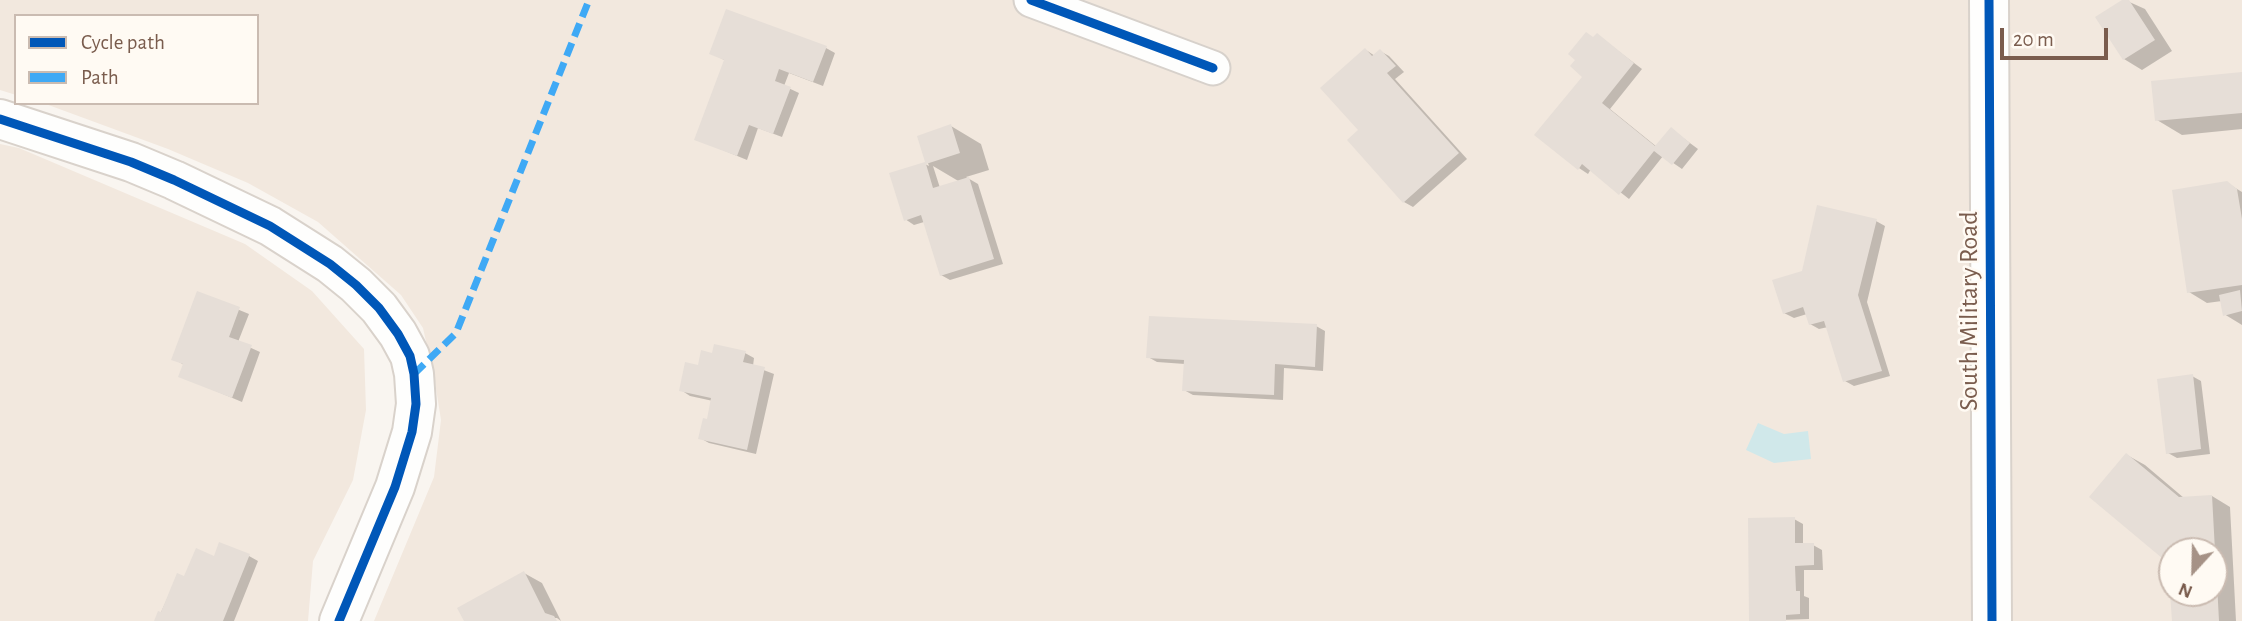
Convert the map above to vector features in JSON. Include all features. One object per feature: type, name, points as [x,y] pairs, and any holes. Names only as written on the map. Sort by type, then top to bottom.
[{"type":"street","points":[[1031,0],[1213,68]]},
{"type":"street","name":"South Military Road","points":[[1989,0],[1992,621]]},
{"type":"street","points":[[0,119],[131,162],[270,226],[330,264],[356,285],[379,308],[398,334],[410,356],[414,374],[416,404],[412,432],[395,487],[339,621]]},
{"type":"shaded area","points":[[0,0],[2242,0],[2242,621],[374,621],[434,477],[441,420],[423,328],[401,295],[318,222],[248,183],[168,149],[48,105],[259,105],[259,14],[14,14],[14,94],[0,90]]},
{"type":"shaded area","points":[[0,144],[19,148],[245,244],[312,291],[364,349],[366,410],[353,480],[313,561],[308,621],[0,621]]},
{"type":"water","points":[[1758,423],[1784,434],[1808,431],[1811,459],[1774,463],[1746,450]]},
{"type":"building","points":[[2122,0],[2129,0],[2155,40],[2123,60],[2095,17]]},
{"type":"building","points":[[726,9],[827,46],[813,82],[779,69],[775,81],[791,87],[773,134],[749,125],[737,156],[694,140],[724,60],[709,54]]},
{"type":"building","points":[[1586,32],[1593,37],[1597,33],[1634,63],[1602,103],[1655,146],[1671,127],[1690,143],[1672,165],[1654,151],[1619,195],[1582,164],[1578,170],[1534,135],[1582,77],[1570,66],[1575,60],[1568,54]]},
{"type":"building","points":[[1365,48],[1372,56],[1380,49],[1396,66],[1387,73],[1459,153],[1403,203],[1347,140],[1358,130],[1320,88]]},
{"type":"building","points":[[2242,72],[2242,113],[2155,121],[2151,81]]},
{"type":"building","points":[[951,124],[960,153],[926,164],[933,188],[969,177],[994,259],[940,276],[921,215],[904,221],[889,173],[925,162],[917,136]]},
{"type":"building","points":[[2227,181],[2237,189],[2242,219],[2242,285],[2187,293],[2172,190]]},
{"type":"building","points":[[1817,205],[1877,219],[1858,295],[1882,371],[1843,382],[1824,321],[1809,325],[1803,307],[1783,314],[1772,280],[1802,271]]},
{"type":"building","points":[[2240,290],[2242,311],[2223,316],[2219,295]]},
{"type":"building","points":[[197,291],[240,307],[229,337],[252,345],[232,398],[178,377],[183,364],[171,360]]},
{"type":"building","points":[[1149,316],[1317,324],[1315,367],[1275,364],[1274,395],[1182,391],[1184,360],[1146,358]]},
{"type":"building","points":[[714,344],[746,351],[743,362],[765,367],[747,450],[698,439],[703,418],[707,419],[711,398],[679,391],[685,362],[698,365],[701,350],[712,353]]},
{"type":"building","points":[[2193,374],[2201,449],[2166,454],[2157,379]]},
{"type":"building","points":[[2126,453],[2179,497],[2212,495],[2214,537],[2158,537],[2158,555],[2089,497]]},
{"type":"building","points":[[1795,517],[1795,543],[1814,543],[1814,565],[1795,566],[1796,591],[1800,591],[1800,614],[1786,615],[1786,621],[1749,621],[1748,518]]},
{"type":"building","points":[[219,542],[250,554],[223,621],[154,621],[158,611],[161,612],[177,573],[184,576],[196,548],[214,556]]},
{"type":"building","points":[[524,571],[545,613],[554,616],[557,621],[464,621],[457,608]]},
{"type":"building","points":[[2171,607],[2218,607],[2219,621],[2172,621]]},
{"type":"marked path","points":[[414,374],[456,333],[589,0]]},
{"type":"cycle path","points":[[1031,0],[1213,68]]},
{"type":"cycle path","points":[[1989,0],[1992,621]]},
{"type":"cycle path","points":[[0,119],[131,162],[270,226],[330,264],[356,285],[379,308],[398,334],[410,356],[414,374],[416,404],[412,432],[395,487],[339,621]]}]
